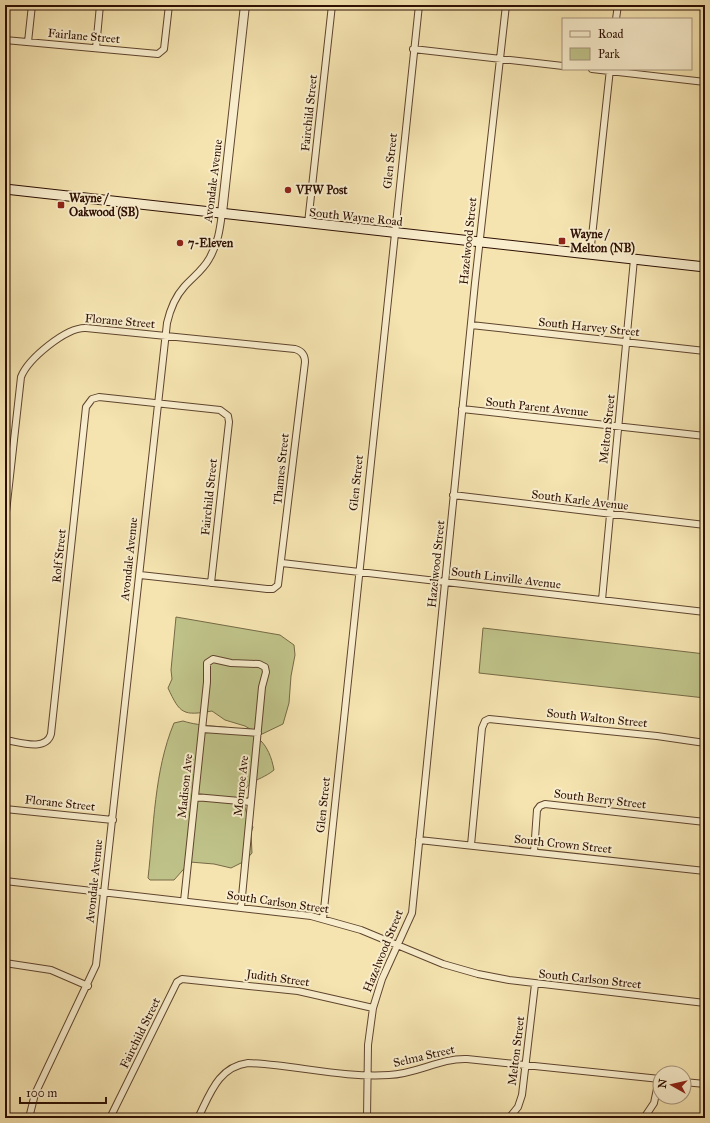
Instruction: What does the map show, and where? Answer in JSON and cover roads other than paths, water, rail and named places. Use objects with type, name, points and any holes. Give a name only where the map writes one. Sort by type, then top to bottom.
[{"type":"main road","name":"South Wayne Road","points":[[5,189],[308,224],[705,267]]},
{"type":"street","points":[[28,42],[32,5]]},
{"type":"street","points":[[96,48],[100,5]]},
{"type":"street","name":"Fairlane Street","points":[[5,40],[156,55],[161,53],[164,49],[169,5]]},
{"type":"street","name":"Avondale Avenue","points":[[29,1118],[32,1103],[38,1087],[88,986],[96,965],[169,316],[177,297],[203,268],[214,250],[219,236],[245,5]]},
{"type":"street","name":"Fairchild Street","points":[[308,224],[332,5]]},
{"type":"street","name":"Glen Street","points":[[323,919],[418,5]]},
{"type":"street","name":"Hazelwood Street","points":[[367,1118],[368,1045],[373,1008],[382,979],[411,917],[479,242],[506,5]]},
{"type":"street","points":[[616,18],[618,5]]},
{"type":"street","points":[[413,49],[562,66]]},
{"type":"street","points":[[590,255],[610,70],[705,82]]},
{"type":"street","name":"Melton Street","points":[[602,600],[634,259]]},
{"type":"street","name":"South Harvey Street","points":[[471,325],[705,351]]},
{"type":"street","name":"Florane Street","points":[[5,521],[20,382],[27,366],[65,334],[76,329],[86,328],[166,337]]},
{"type":"street","name":"Thames Street","points":[[140,575],[273,589],[279,583],[305,362],[304,356],[295,349],[166,337]]},
{"type":"street","name":"Rolf Street","points":[[5,740],[41,744],[48,740],[51,734],[87,404],[92,399],[99,397],[158,404]]},
{"type":"street","name":"Fairchild Street","points":[[158,404],[220,410],[227,414],[229,422],[211,583]]},
{"type":"street","name":"South Parent Avenue","points":[[462,409],[705,436]]},
{"type":"street","name":"South Karle Avenue","points":[[453,495],[610,515],[705,525]]},
{"type":"street","name":"South Linville Avenue","points":[[282,563],[705,612]]},
{"type":"street","name":"Monroe Ave","points":[[206,673],[207,663],[213,659],[231,664],[259,664],[265,666],[266,672],[262,687],[240,908]]},
{"type":"street","name":"Madison Ave","points":[[184,901],[207,682],[206,673]]},
{"type":"street","name":"South Walton Street","points":[[471,845],[482,728],[486,720],[491,718],[657,736],[705,743]]},
{"type":"street","points":[[202,729],[258,733]]},
{"type":"street","points":[[195,797],[251,802]]},
{"type":"street","name":"South Berry Street","points":[[534,852],[537,810],[540,806],[545,804],[705,822]]},
{"type":"street","name":"Florane Street","points":[[5,808],[113,820]]},
{"type":"street","name":"South Crown Street","points":[[419,840],[705,871]]},
{"type":"street","name":"South Carlson Street","points":[[5,881],[290,913],[323,919],[361,930],[428,959],[499,979],[705,1003]]},
{"type":"street","points":[[5,963],[51,970],[88,986]]},
{"type":"street","name":"Judith Street","points":[[180,980],[187,978],[298,991],[373,1008]]},
{"type":"street","name":"Fairchild Street","points":[[110,1118],[180,980]]},
{"type":"street","name":"Melton Street","points":[[509,1118],[518,1107],[522,1095],[535,984]]},
{"type":"street","name":"Selma Street","points":[[198,1118],[219,1078],[226,1071],[240,1064],[257,1063],[367,1075],[390,1076],[457,1058],[652,1078]]},
{"type":"street","points":[[692,1083],[705,1084]]},
{"type":"street","points":[[644,1118],[653,1105]]},
{"type":"place","name":"VFW Post","points":[[288,190]]},
{"type":"place","name":"Wayne / Oakwood (SB)","points":[[61,205]]},
{"type":"place","name":"Wayne / Melton (NB)","points":[[562,241]]},
{"type":"place","name":"7-Eleven","points":[[180,243]]}]
